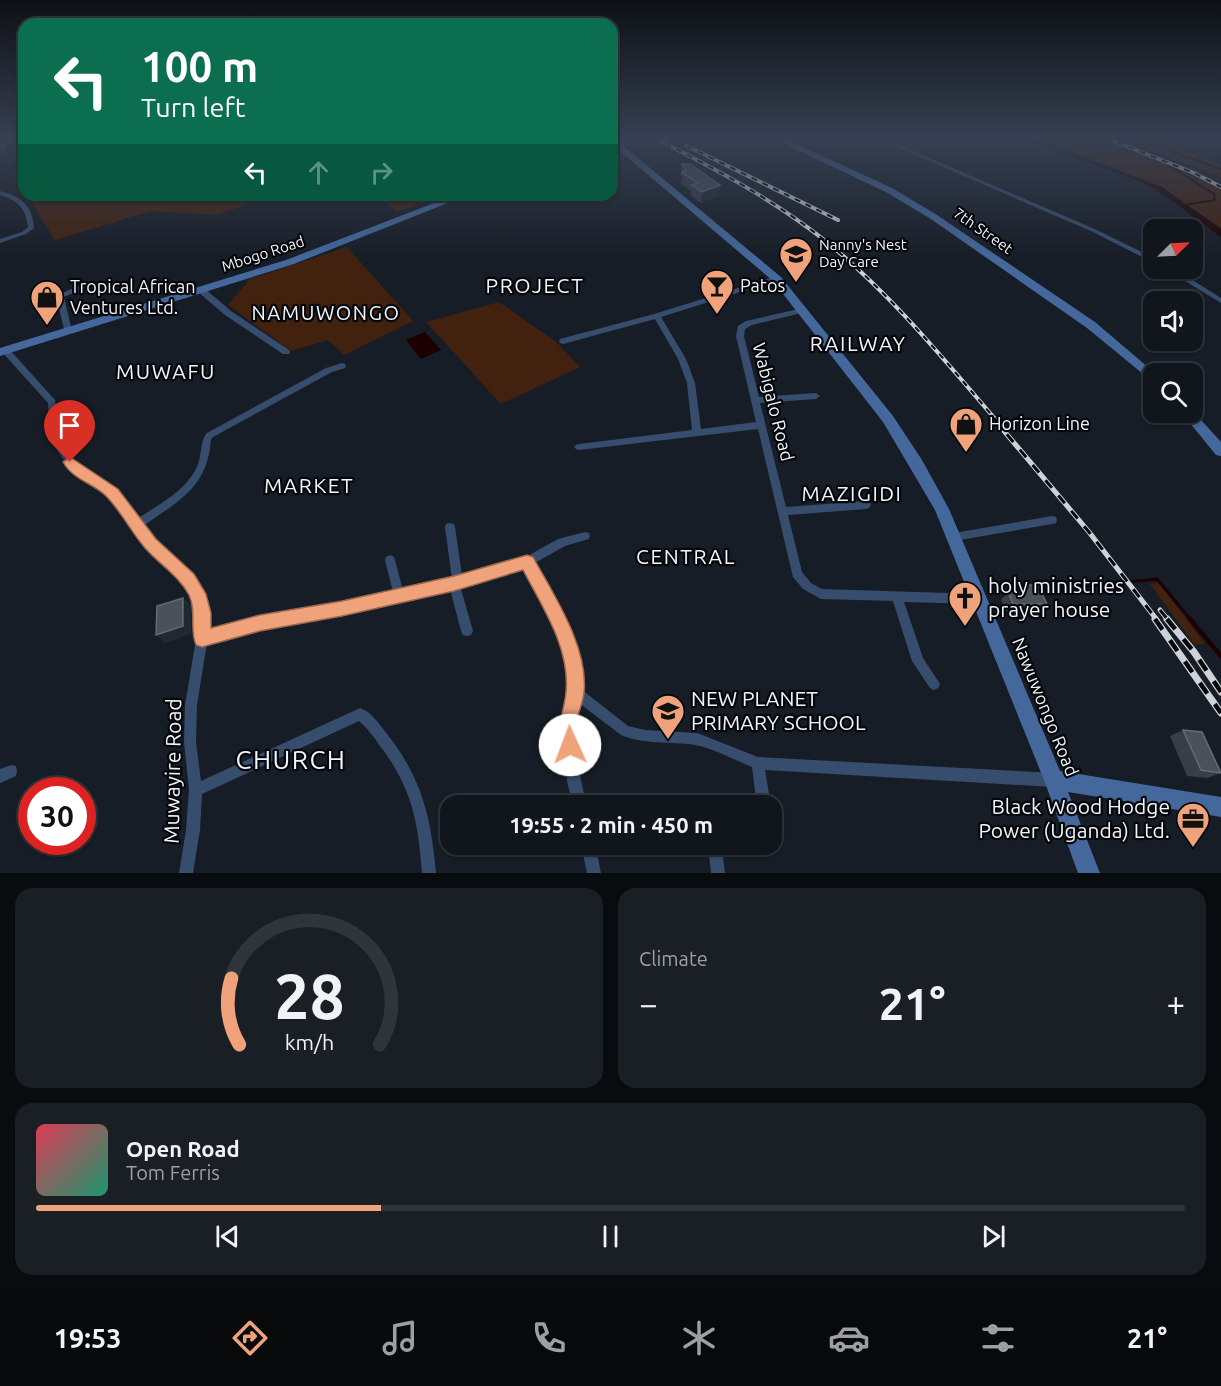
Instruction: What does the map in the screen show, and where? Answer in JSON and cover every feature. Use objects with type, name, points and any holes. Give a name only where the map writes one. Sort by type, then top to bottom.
[{"type":"street","name":"Nawuwongo Road","points":[[657,179],[777,279],[888,419],[917,464],[942,509],[954,537],[1054,780],[1089,873]]},
{"type":"street","name":"7th Street","points":[[865,179],[889,190],[934,217],[1091,326],[1143,369]]},
{"type":"street","points":[[975,179],[1076,222],[1143,256]]},
{"type":"street","points":[[0,193],[18,199]]},
{"type":"street","points":[[0,241],[24,233],[31,228],[30,214],[20,201]]},
{"type":"street","name":"Mbogo Road","points":[[3,351],[300,258],[447,201]]},
{"type":"street","points":[[563,341],[657,316],[777,279]]},
{"type":"street","points":[[1185,279],[1221,301]]},
{"type":"street","points":[[68,331],[60,297],[83,286]]},
{"type":"street","points":[[201,290],[228,313],[285,352]]},
{"type":"street","name":"Wabigalo Road","points":[[803,310],[748,323],[741,328],[740,336],[797,574],[807,586],[821,594],[980,599]]},
{"type":"street","points":[[657,316],[682,359],[691,383],[697,432]]},
{"type":"street","name":"Muwayire Road","points":[[3,351],[42,388],[52,402],[56,439],[70,462],[83,474],[104,485],[113,493],[136,525],[188,580],[198,594],[203,613],[202,639],[191,705],[190,742],[196,790],[193,830],[186,873]]},
{"type":"street","points":[[136,525],[177,497],[192,483],[202,465],[207,438],[210,435],[329,370],[342,366]]},
{"type":"street","points":[[756,400],[816,396]]},
{"type":"street","points":[[1197,423],[1221,451]]},
{"type":"street","points":[[579,447],[762,425]]},
{"type":"street","points":[[783,511],[866,505]]},
{"type":"street","points":[[954,537],[1052,520]]},
{"type":"street","points":[[450,527],[456,582],[467,631]]},
{"type":"street","points":[[202,639],[272,620],[342,609],[456,582],[527,562],[562,542],[585,536]]},
{"type":"street","points":[[390,560],[399,595]]},
{"type":"street","points":[[527,562],[571,648],[575,692],[568,727],[577,795]]},
{"type":"street","points":[[897,596],[918,661],[934,684]]},
{"type":"street","points":[[575,692],[625,731],[645,736],[697,739],[758,763],[1054,780],[1221,807]]},
{"type":"street","points":[[196,790],[360,714],[390,748],[410,778],[421,809],[429,873]]},
{"type":"street","points":[[758,763],[762,795]]},
{"type":"street","points":[[590,855],[594,873]]},
{"type":"street","points":[[716,855],[718,873]]},
{"type":"shaded area","points":[[1134,179],[1162,187],[1221,229],[1221,237],[1203,224],[1203,219],[1196,219],[1157,190]]},
{"type":"shaded area","points":[[1141,179],[1201,179],[1221,188],[1221,228],[1162,187]]},
{"type":"shaded area","points":[[31,201],[258,201],[215,215],[151,211],[55,240]]},
{"type":"shaded area","points":[[384,201],[427,201],[397,212]]},
{"type":"shaded area","points":[[347,247],[413,321],[344,355],[328,340],[291,351],[228,305],[250,279]]},
{"type":"shaded area","points":[[499,302],[556,342],[580,367],[501,404],[426,322]]},
{"type":"shaded area","points":[[425,332],[441,350],[421,359],[406,340]]},
{"type":"shaded area","points":[[1159,583],[1205,644],[1195,645],[1150,584]]},
{"type":"building","points":[[691,179],[711,179],[720,185],[702,192],[692,185],[698,183]]},
{"type":"building","points":[[1019,585],[1038,585],[1047,604],[1013,604],[1008,592],[1022,592]]},
{"type":"building","points":[[183,598],[183,626],[156,635],[157,606]]},
{"type":"building","points":[[1183,730],[1202,732],[1221,773],[1201,770]]},
{"type":"waterway","points":[[1185,205],[1215,200],[1214,194],[1190,179]]},
{"type":"waterway","points":[[1037,591],[1157,579],[1191,620]]},
{"type":"waterway","points":[[1190,619],[1221,656]]},
{"type":"railway","points":[[731,179],[803,224],[847,259],[935,349],[996,420]]},
{"type":"railway","points":[[754,179],[838,220]]},
{"type":"railway","points":[[1205,179],[1221,187]]},
{"type":"railway","points":[[994,419],[1089,532],[1157,620]]},
{"type":"railway","points":[[1160,610],[1168,620]]},
{"type":"railway","points":[[1155,619],[1221,713]]},
{"type":"railway","points":[[1167,619],[1194,652],[1221,692]]},
{"type":"place","name":"Nanny's Nest Day Care","points":[[796,283]]},
{"type":"place","name":"Patos","points":[[717,315]]},
{"type":"place","name":"Tropical African Ventures Ltd.","points":[[47,326]]},
{"type":"place","name":"Horizon Line","points":[[966,453]]},
{"type":"place","name":"holy ministries prayer house","points":[[965,627]]},
{"type":"place","name":"NEW PLANET PRIMARY SCHOOL","points":[[668,740]]},
{"type":"place","name":"Black Wood Hodge Power (Uganda) Ltd.","points":[[1193,848]]},
{"type":"district","name":"PROJECT","points":[[535,286]]},
{"type":"district","name":"NAMUWONGO","points":[[326,313]]},
{"type":"district","name":"RAILWAY","points":[[858,344]]},
{"type":"district","name":"MUWAFU","points":[[166,372]]},
{"type":"district","name":"MARKET","points":[[309,486]]},
{"type":"district","name":"MAZIGIDI","points":[[852,494]]},
{"type":"district","name":"CENTRAL","points":[[686,557]]},
{"type":"district","name":"CHURCH","points":[[291,760]]},
{"type":"route","points":[[70,462],[83,474],[104,485],[113,493],[151,543],[188,580],[198,594],[203,613],[202,639],[260,623],[342,609],[454,583],[527,562],[571,648],[575,692],[568,718],[570,745]]}]
